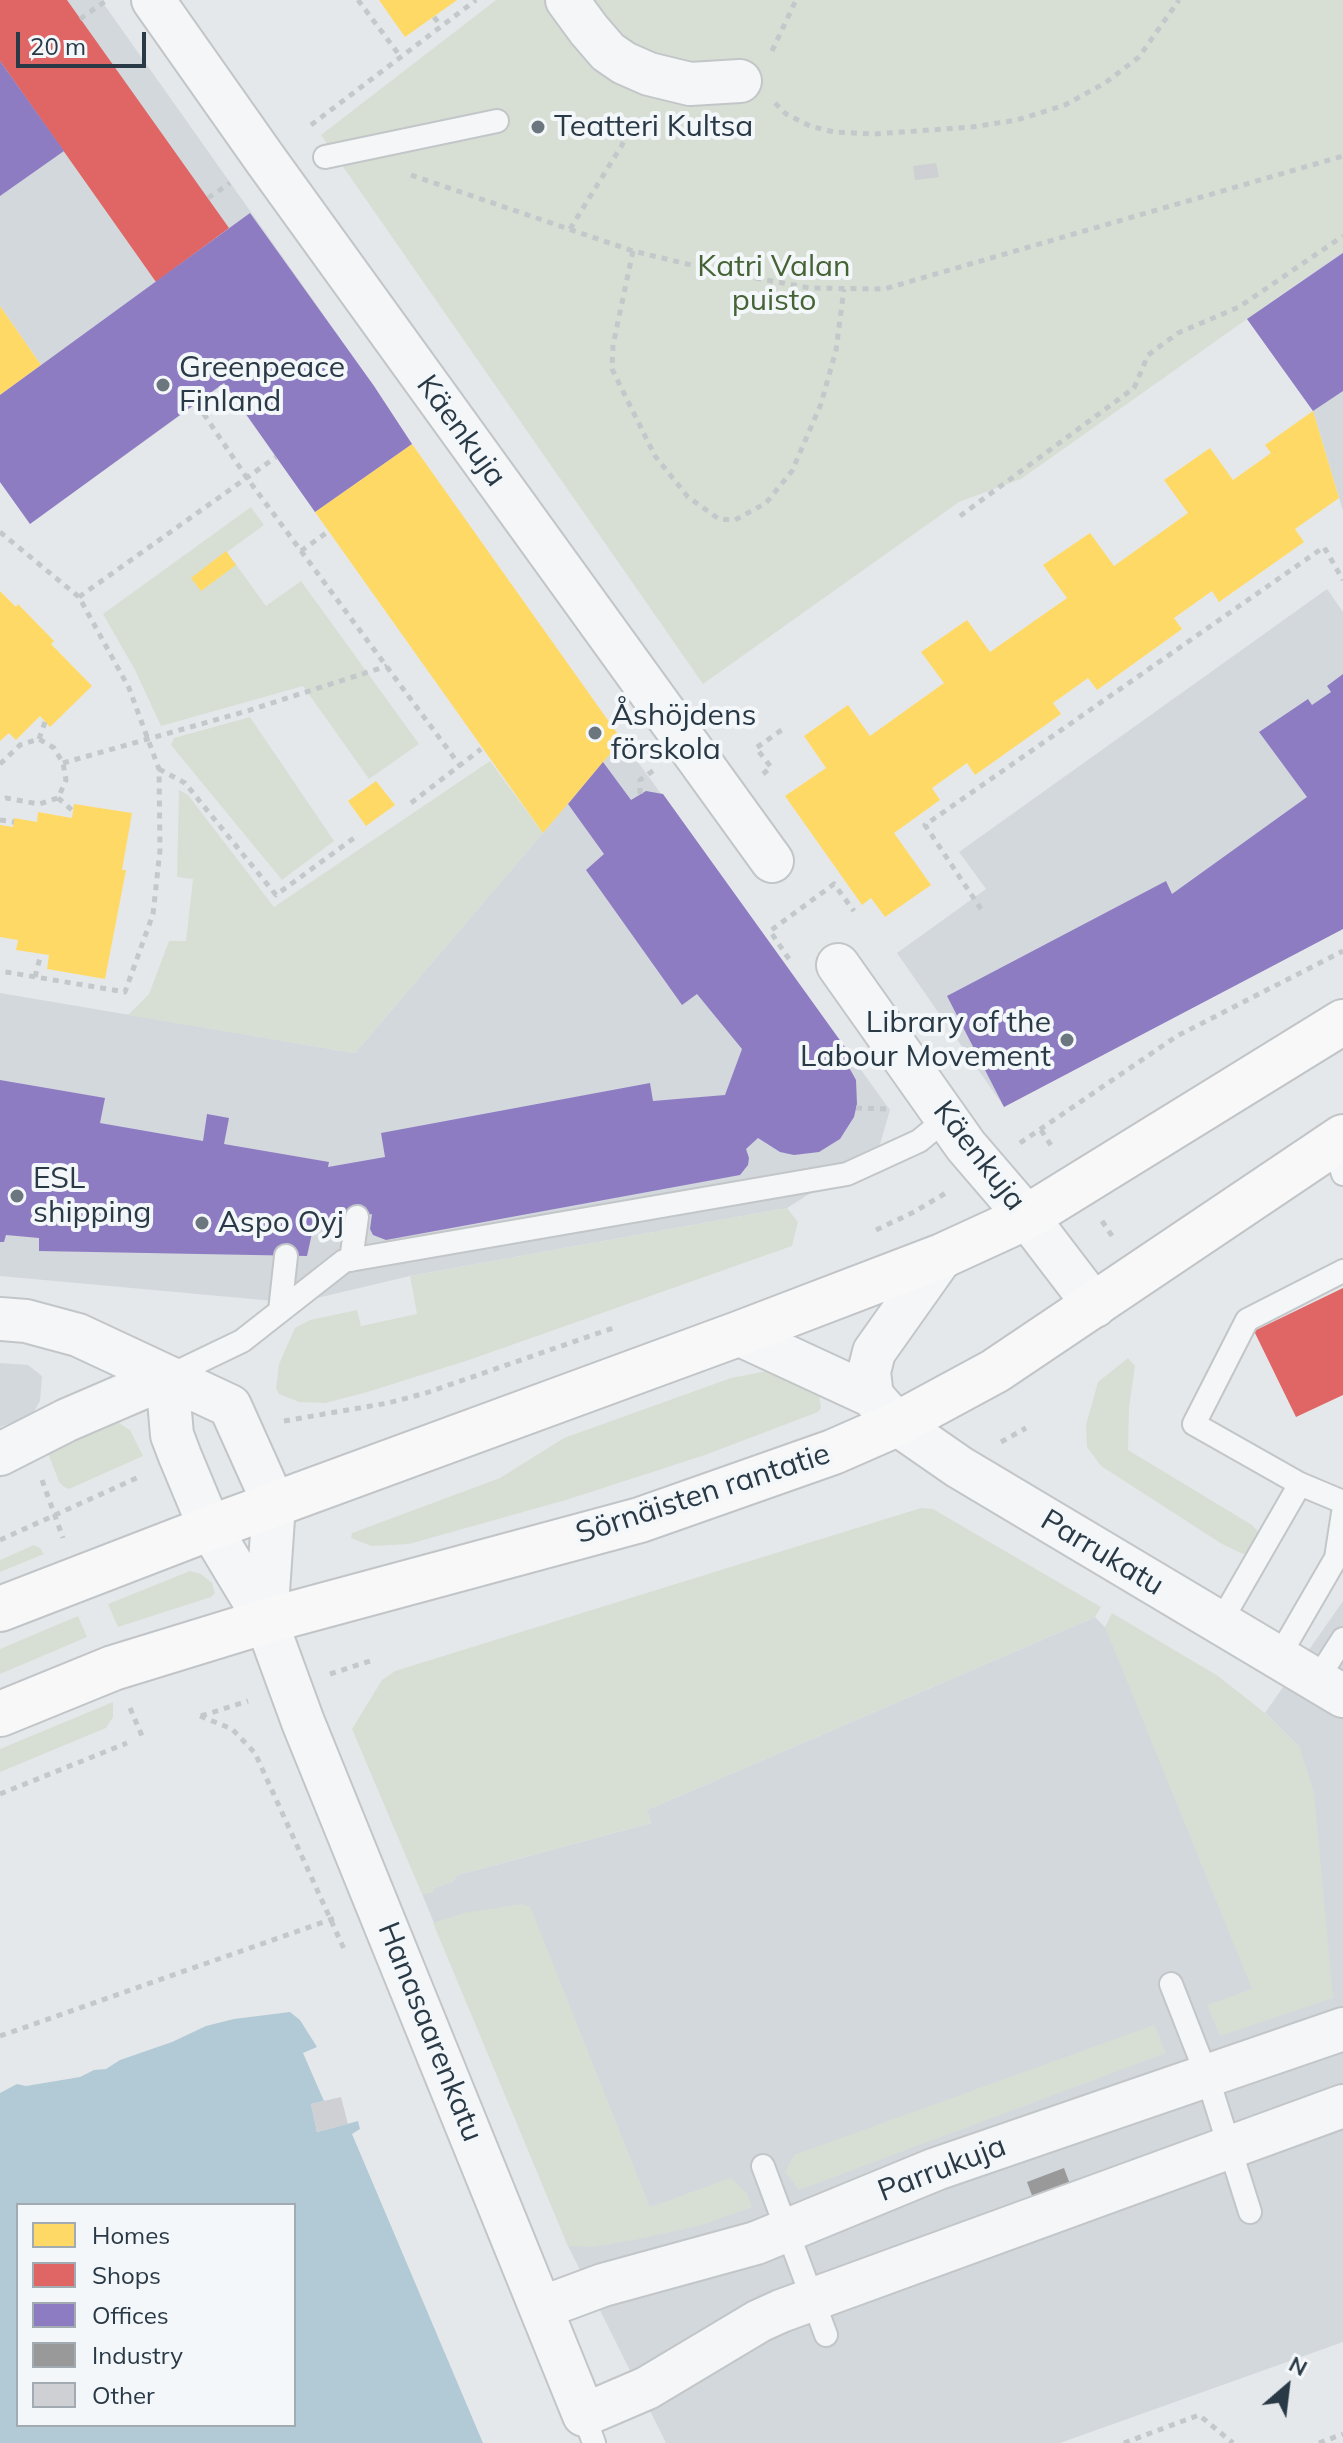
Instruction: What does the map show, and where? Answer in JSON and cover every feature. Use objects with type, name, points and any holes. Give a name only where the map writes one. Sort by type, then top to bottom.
[{"type":"main road","points":[[0,1609],[942,1256],[1027,1217],[1343,1022]]},
{"type":"main road","name":"Sörnäisten rantatie","points":[[0,1714],[113,1668],[266,1621],[640,1520],[833,1452],[884,1410],[995,1371],[1340,1151]]},
{"type":"street","name":"Käenkuja","points":[[153,0],[251,168],[341,261],[772,861]]},
{"type":"street","points":[[567,0],[608,52],[624,63],[690,84],[740,81]]},
{"type":"street","name":"Käenkuja","points":[[838,965],[984,1169],[1027,1217],[1095,1306]]},
{"type":"street","points":[[884,1410],[869,1372],[874,1352],[942,1256]]},
{"type":"street","points":[[13,1320],[78,1335],[230,1406],[274,1504],[266,1621]]},
{"type":"street","name":"Parrukatu","points":[[738,1334],[884,1410],[991,1487],[1330,1688]]},
{"type":"street","points":[[0,1454],[67,1420],[167,1377]]},
{"type":"street","points":[[167,1377],[172,1435],[180,1456],[210,1528],[266,1621]]},
{"type":"street","name":"Hanasaarenkatu","points":[[266,1621],[589,2429]]},
{"type":"street","name":"Parrukuja","points":[[541,2308],[603,2285],[732,2251],[936,2169],[1343,2029]]},
{"type":"street","points":[[589,2429],[647,2388],[759,2321],[820,2317],[1228,2148],[1343,2106]]},
{"type":"lane","points":[[325,157],[497,121]]},
{"type":"lane","points":[[167,1377],[242,1341],[344,1261],[847,1174],[919,1141],[947,1118]]},
{"type":"lane","points":[[351,1260],[357,1217]]},
{"type":"lane","points":[[280,1311],[286,1256]]},
{"type":"lane","points":[[1343,1271],[1247,1320],[1194,1424],[1300,1484],[1343,1502]]},
{"type":"lane","points":[[1220,1623],[1300,1484]]},
{"type":"lane","points":[[1278,1658],[1336,1558],[1343,1513]]},
{"type":"lane","points":[[1330,1688],[1343,1639]]},
{"type":"lane","points":[[1171,1984],[1207,2076],[1250,2212]]},
{"type":"lane","points":[[763,2166],[820,2317]]},
{"type":"path","points":[[80,19],[107,0]]},
{"type":"path","points":[[358,0],[400,56]]},
{"type":"path","points":[[208,198],[475,0]]},
{"type":"path","points":[[796,0],[770,55],[757,70],[740,81],[765,94],[786,114],[810,126],[834,132],[874,134],[972,127],[1017,120],[1065,105],[1105,83],[1139,57],[1179,0]]},
{"type":"path","points":[[434,17],[441,26]]},
{"type":"path","points":[[570,229],[622,145],[638,103]]},
{"type":"path","points":[[398,171],[633,251],[726,273],[810,288],[884,289],[1343,156]]},
{"type":"path","points":[[960,516],[1134,388],[1148,355],[1178,333],[1239,307],[1343,236]]},
{"type":"path","points":[[633,251],[613,345],[612,369],[655,456],[688,497],[719,519],[735,520],[766,503],[792,471],[821,404],[836,350],[844,289]]},
{"type":"path","points":[[197,404],[247,478],[461,767]]},
{"type":"path","points":[[79,597],[276,457]]},
{"type":"path","points":[[301,551],[329,531]]},
{"type":"path","points":[[0,532],[79,597],[129,688],[159,769],[160,850],[153,914],[125,992],[0,971]]},
{"type":"path","points":[[981,909],[925,825],[1324,547],[1343,580]]},
{"type":"path","points":[[63,763],[149,740],[387,666]]},
{"type":"path","points":[[39,739],[45,722]]},
{"type":"path","points":[[771,767],[756,748],[786,727]]},
{"type":"path","points":[[0,764],[20,745],[39,739],[54,748],[63,763],[66,780],[58,798],[39,804],[6,798],[0,800]]},
{"type":"path","points":[[411,803],[481,749]]},
{"type":"path","points":[[159,769],[185,783],[276,895],[354,838]]},
{"type":"path","points":[[640,794],[640,780],[656,770]]},
{"type":"path","points":[[58,798],[73,811]]},
{"type":"path","points":[[0,820],[14,822]]},
{"type":"path","points":[[789,959],[770,931],[834,884],[854,911]]},
{"type":"path","points":[[1023,1141],[1177,1036],[1343,951]]},
{"type":"path","points":[[35,977],[41,954]]},
{"type":"path","points":[[856,1108],[896,1109]]},
{"type":"path","points":[[872,1232],[937,1199]]},
{"type":"path","points":[[242,1432],[291,1419],[361,1409],[426,1393],[626,1324]]},
{"type":"path","points":[[0,1540],[180,1456]]},
{"type":"path","points":[[339,1671],[370,1661]]},
{"type":"path","points":[[290,1687],[200,1716],[232,1729],[255,1753],[350,1962]]},
{"type":"path","points":[[0,1794],[127,1743]]},
{"type":"path","points":[[0,2036],[377,1902]]},
{"type":"path","points":[[1124,2443],[1199,2415],[1233,2443]]},
{"type":"path","points":[[1319,2443],[1343,2434]]},
{"type":"shaded area","points":[[0,0],[101,0],[412,444],[315,512],[224,384],[30,524],[0,482],[0,395],[41,365],[0,306]]},
{"type":"shaded area","points":[[1343,251],[1343,511],[1313,411],[1247,319]]},
{"type":"shaded area","points":[[1327,589],[1343,612],[1343,929],[1004,1107],[897,953],[986,889],[959,852]]},
{"type":"shaded area","points":[[622,740],[890,1110],[878,1151],[787,1208],[410,1276],[296,1303],[0,1276],[0,993],[355,1053]]},
{"type":"shaded area","points":[[0,1363],[28,1365],[42,1376],[40,1401],[32,1415],[0,1427]]},
{"type":"shaded area","points":[[1343,1601],[1343,2342],[1060,2443],[666,2443],[568,2246],[422,1894],[452,1882],[458,1875],[651,1823],[647,1810],[1095,1617],[1105,1627],[1300,1748],[1265,1713]]},
{"type":"green space","name":"Katri Valan puisto","points":[[496,0],[1343,0],[1343,251],[1021,479],[959,502],[703,684],[321,135]]},
{"type":"green space","points":[[251,507],[264,525],[227,552],[266,606],[301,581],[419,744],[369,779],[303,686],[161,726],[135,670],[103,614]]},
{"type":"green space","points":[[250,717],[334,841],[282,880],[171,745],[174,738]]},
{"type":"green space","points":[[490,761],[543,833],[355,1053],[128,1015],[149,994],[169,941],[186,941],[193,879],[177,877],[179,790],[188,795],[274,907]]},
{"type":"green space","points":[[787,1208],[798,1222],[792,1246],[469,1360],[325,1403],[299,1402],[279,1394],[276,1388],[279,1364],[295,1328],[310,1320],[357,1310],[361,1326],[417,1314],[410,1276]]},
{"type":"green space","points":[[1128,1358],[1135,1366],[1129,1408],[1128,1450],[1252,1525],[1258,1531],[1258,1542],[1253,1552],[1243,1554],[1222,1544],[1101,1466],[1087,1447],[1086,1425],[1098,1382]]},
{"type":"green space","points":[[767,1371],[819,1394],[821,1408],[818,1412],[705,1455],[566,1500],[409,1544],[371,1546],[351,1538],[352,1533],[500,1478],[564,1438],[731,1378]]},
{"type":"green space","points":[[114,1420],[130,1430],[143,1456],[69,1489],[64,1487],[59,1482],[45,1445]]},
{"type":"green space","points":[[921,1508],[933,1509],[1101,1607],[1095,1617],[647,1810],[651,1823],[458,1875],[452,1882],[433,1888],[434,1892],[422,1894],[352,1729],[382,1680],[395,1671]]},
{"type":"green space","points":[[34,1545],[44,1554],[0,1572],[0,1560]]},
{"type":"green space","points":[[190,1571],[201,1574],[212,1583],[215,1593],[211,1597],[118,1627],[108,1604]]},
{"type":"green space","points":[[1112,1613],[1218,1676],[1265,1713],[1300,1748],[1314,1793],[1333,1998],[1220,2036],[1207,2005],[1252,1989],[1105,1627]]},
{"type":"green space","points":[[78,1616],[87,1637],[0,1674],[0,1649]]},
{"type":"green space","points":[[113,1702],[113,1717],[106,1728],[0,1772],[0,1749]]},
{"type":"green space","points":[[522,1904],[530,1906],[650,2207],[731,2178],[747,2193],[752,2207],[702,2225],[639,2239],[593,2247],[568,2246],[433,1923],[464,1913]]},
{"type":"green space","points":[[1154,2025],[1166,2053],[799,2190],[785,2172],[794,2155]]},
{"type":"water","points":[[290,2012],[300,2020],[317,2047],[303,2053],[324,2101],[311,2104],[317,2132],[358,2121],[360,2129],[352,2134],[483,2443],[0,2443],[0,2093],[17,2084],[26,2086],[80,2077],[94,2070],[106,2069],[120,2060],[206,2026]]},
{"type":"building: Homes","points":[[379,0],[457,0],[405,37]]},
{"type":"building: Homes","points":[[0,306],[41,365],[0,395]]},
{"type":"building: Homes","points":[[1313,411],[1339,498],[1295,529],[1304,542],[1219,602],[1212,591],[1174,618],[1182,629],[1097,690],[1088,678],[1053,703],[1061,714],[975,775],[967,763],[932,788],[940,800],[894,833],[931,885],[885,917],[871,898],[862,905],[785,796],[826,768],[804,736],[848,705],[870,736],[944,683],[921,652],[967,620],[990,652],[1067,598],[1043,565],[1090,533],[1114,566],[1188,513],[1164,480],[1210,448],[1233,480],[1271,453],[1265,445]]},
{"type":"building: Homes","points":[[412,444],[622,740],[543,833],[315,512]]},
{"type":"building: Homes","points":[[226,551],[236,565],[201,591],[191,578]]},
{"type":"building: Homes","points":[[0,591],[16,607],[18,604],[54,641],[51,644],[92,686],[50,727],[40,716],[16,740],[9,733],[0,741]]},
{"type":"building: Homes","points":[[376,781],[395,805],[366,826],[348,801]]},
{"type":"building: Homes","points":[[74,804],[132,813],[122,870],[126,870],[105,979],[47,969],[49,955],[16,950],[18,940],[0,937],[0,825],[13,827],[14,818],[37,822],[38,812],[72,818]]},
{"type":"building: Shops","points":[[0,0],[67,0],[229,228],[156,282],[0,61]]},
{"type":"building: Shops","points":[[1343,1288],[1343,1395],[1296,1417],[1254,1331]]},
{"type":"building: Offices","points":[[0,61],[64,151],[0,196]]},
{"type":"building: Offices","points":[[250,213],[412,444],[315,512],[224,383],[30,524],[0,482],[0,395]]},
{"type":"building: Offices","points":[[1343,253],[1343,391],[1313,411],[1247,319]]},
{"type":"building: Offices","points":[[1343,674],[1343,929],[1004,1107],[947,996],[1166,881],[1172,894],[1307,797],[1259,732],[1308,699],[1312,705],[1331,692],[1327,686]]},
{"type":"building: Offices","points":[[603,762],[631,800],[646,791],[663,794],[852,1057],[846,1062],[856,1080],[857,1104],[854,1117],[840,1139],[819,1152],[794,1155],[780,1152],[758,1138],[746,1149],[748,1165],[740,1175],[386,1240],[373,1235],[370,1229],[372,1214],[314,1224],[307,1256],[39,1251],[39,1238],[6,1235],[4,1242],[0,1242],[0,1080],[105,1098],[100,1123],[203,1141],[207,1114],[229,1118],[224,1144],[329,1162],[328,1167],[385,1157],[381,1133],[650,1083],[653,1101],[725,1095],[742,1049],[697,994],[682,1005],[586,870],[604,854],[568,804]]},
{"type":"building: Industry","points":[[1064,2168],[1071,2187],[1034,2201],[1027,2182]]},
{"type":"building: Other","points":[[936,163],[939,177],[915,180],[913,166]]},
{"type":"building: Other","points":[[341,2097],[348,2124],[317,2132],[311,2104]]},
{"type":"place","name":"Teatteri Kultsa","points":[[538,127]]},
{"type":"place","name":"Greenpeace Finland","points":[[163,385]]},
{"type":"place","name":"Åshöjdens förskola","points":[[595,733]]},
{"type":"place","name":"Library of the Labour Movement","points":[[1067,1040]]},
{"type":"place","name":"ESL shipping","points":[[17,1196]]},
{"type":"place","name":"Aspo Oyj","points":[[202,1223]]}]
